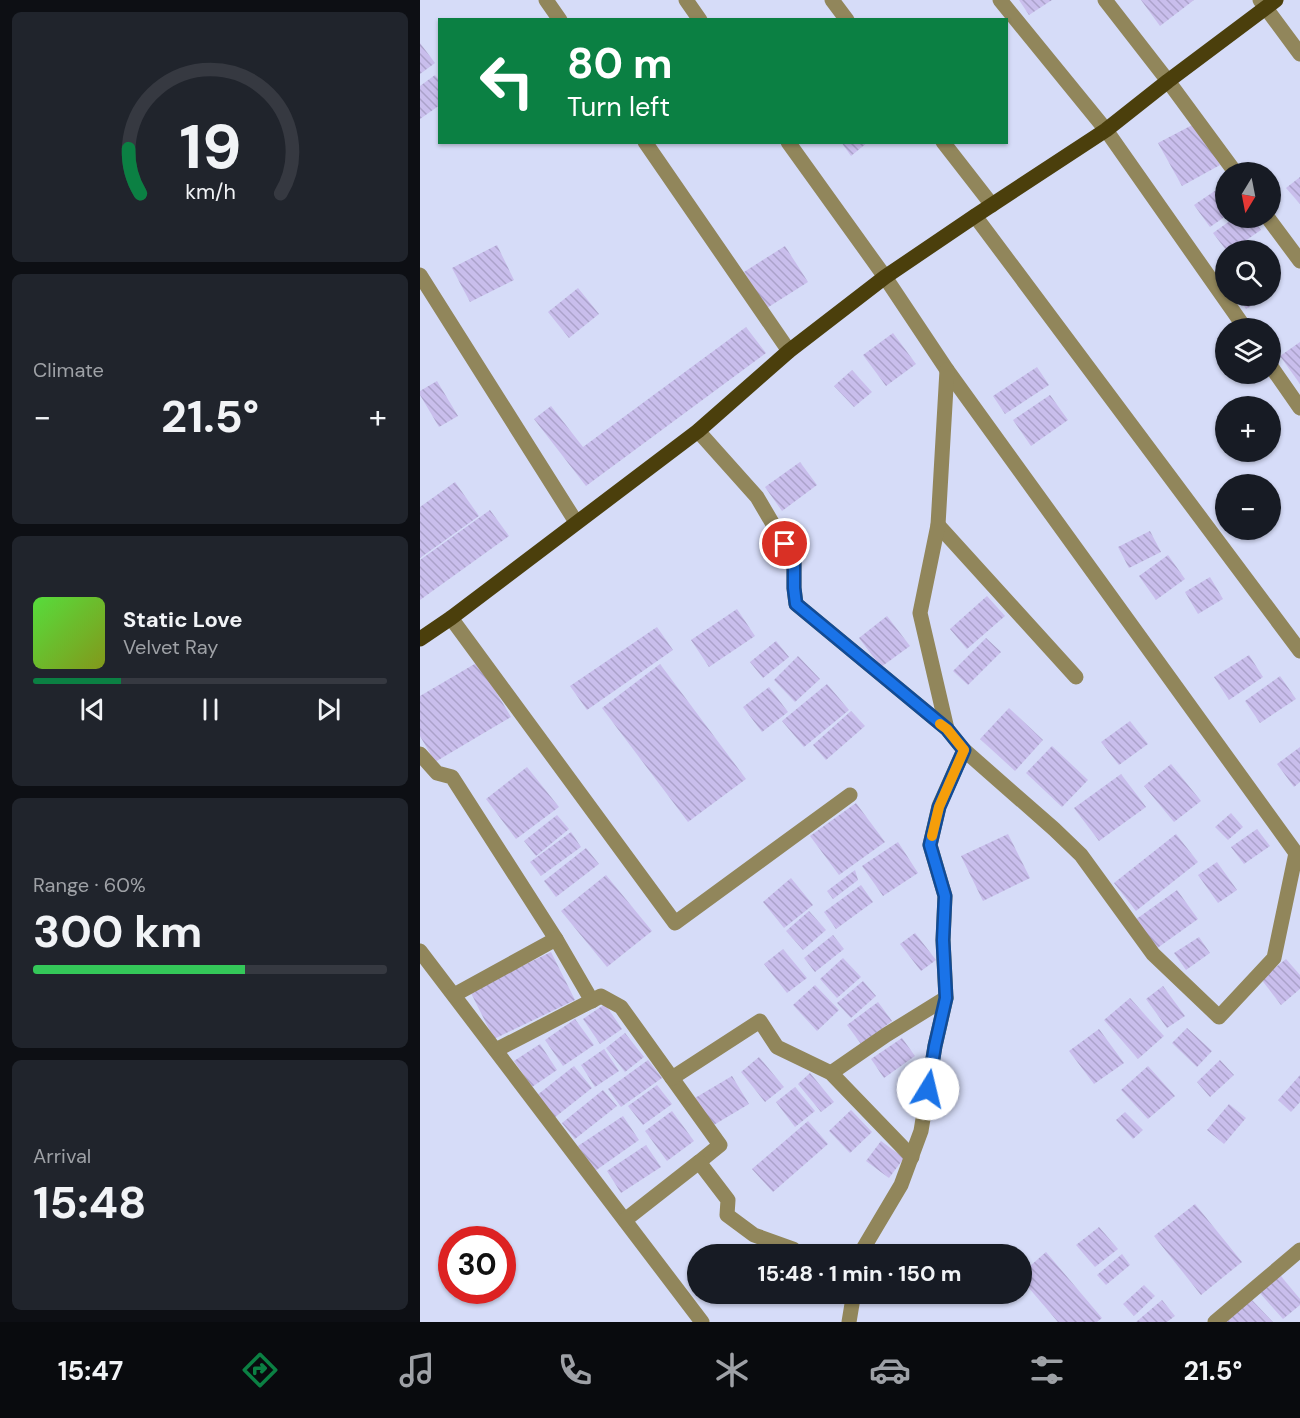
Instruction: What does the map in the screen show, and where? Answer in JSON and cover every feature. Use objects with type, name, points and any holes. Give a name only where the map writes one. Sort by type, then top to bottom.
[{"type":"main road","points":[[420,639],[698,431],[789,351],[885,277],[1106,130],[1268,3]]},
{"type":"street","points":[[546,0],[559,18]]},
{"type":"street","points":[[686,0],[699,18]]},
{"type":"street","points":[[832,0],[846,18]]},
{"type":"street","points":[[1000,0],[1106,130],[1238,318]]},
{"type":"street","points":[[1105,0],[1228,162]]},
{"type":"street","points":[[1268,3],[1300,54]]},
{"type":"street","points":[[646,144],[789,351]]},
{"type":"street","points":[[698,431],[757,497],[794,560],[796,604],[947,729],[964,750],[1081,855],[1154,954],[1219,1017],[1274,958],[1296,853],[947,370],[885,277],[789,144]]},
{"type":"street","points":[[945,144],[992,205]]},
{"type":"street","points":[[975,216],[1300,651]]},
{"type":"street","points":[[1275,228],[1300,261]]},
{"type":"street","points":[[420,275],[576,522]]},
{"type":"street","points":[[947,370],[938,525],[920,613],[947,729]]},
{"type":"street","points":[[1281,381],[1300,408]]},
{"type":"street","points":[[938,525],[1076,677]]},
{"type":"street","points":[[451,618],[675,923],[850,795]]},
{"type":"street","points":[[866,1244],[901,1185],[921,1131],[935,1046],[946,998],[943,940],[945,896],[930,845],[939,807],[964,750]]},
{"type":"street","points":[[420,754],[437,773],[452,777],[556,939],[592,1001]]},
{"type":"street","points":[[454,995],[556,939]]},
{"type":"street","points":[[420,951],[702,1322]]},
{"type":"street","points":[[496,1050],[601,996],[621,1007],[720,1145],[625,1220]]},
{"type":"street","points":[[831,1073],[946,998]]},
{"type":"street","points":[[672,1078],[760,1020],[777,1047],[831,1073],[912,1157]]},
{"type":"street","points":[[699,1162],[728,1200],[727,1215],[754,1235],[779,1244]]},
{"type":"street","points":[[1215,1322],[1300,1250]]},
{"type":"street","points":[[849,1322],[851,1304]]},
{"type":"building","points":[[1019,0],[1052,0],[1029,15]]},
{"type":"building","points":[[1141,0],[1194,0],[1160,26]]},
{"type":"building","points":[[420,43],[435,63],[420,74]]},
{"type":"building","points":[[435,75],[438,79],[438,106],[420,119],[420,86]]},
{"type":"building","points":[[1196,123],[1218,162],[1215,162],[1215,168],[1182,186],[1158,143]]},
{"type":"building","points":[[842,144],[866,144],[851,156]]},
{"type":"building","points":[[1300,177],[1300,204],[1286,188]]},
{"type":"building","points":[[1215,191],[1215,224],[1210,227],[1194,205]]},
{"type":"building","points":[[1220,228],[1260,228],[1261,230],[1246,240],[1218,240],[1213,233]]},
{"type":"building","points":[[497,245],[514,280],[470,302],[452,268]]},
{"type":"building","points":[[785,246],[808,282],[767,308],[744,272]]},
{"type":"building","points":[[578,288],[599,314],[569,338],[548,312]]},
{"type":"building","points":[[746,327],[766,353],[586,486],[534,419],[551,406],[583,447]]},
{"type":"building","points":[[893,333],[916,364],[886,386],[863,355]]},
{"type":"building","points":[[1300,342],[1300,384],[1281,357]]},
{"type":"building","points":[[1037,367],[1049,385],[1005,414],[993,396]]},
{"type":"building","points":[[852,370],[872,392],[854,407],[834,386]]},
{"type":"building","points":[[437,381],[458,416],[439,427],[420,395],[420,391]]},
{"type":"building","points":[[1050,395],[1068,420],[1031,446],[1013,420]]},
{"type":"building","points":[[800,462],[817,485],[782,511],[765,487]]},
{"type":"building","points":[[455,482],[479,516],[420,558],[420,507]]},
{"type":"building","points":[[490,510],[509,536],[420,600],[420,560]]},
{"type":"building","points":[[1150,531],[1161,552],[1129,568],[1118,547]]},
{"type":"building","points":[[1168,555],[1185,579],[1156,600],[1139,576]]},
{"type":"building","points":[[1210,577],[1223,599],[1198,614],[1185,592]]},
{"type":"building","points":[[987,596],[1005,616],[967,649],[950,629]]},
{"type":"building","points":[[737,609],[755,636],[709,667],[691,640]]},
{"type":"building","points":[[887,616],[910,646],[881,667],[859,638]]},
{"type":"building","points":[[657,627],[673,650],[587,710],[570,686]]},
{"type":"building","points":[[986,638],[1001,652],[968,685],[953,671]]},
{"type":"building","points":[[776,641],[789,657],[763,678],[750,662]]},
{"type":"building","points":[[1249,655],[1263,677],[1229,700],[1214,677]]},
{"type":"building","points":[[798,656],[820,679],[795,702],[774,680]]},
{"type":"building","points":[[478,662],[511,717],[435,762],[420,736],[420,696]]},
{"type":"building","points":[[660,664],[746,779],[688,822],[602,708]]},
{"type":"building","points":[[1280,676],[1296,699],[1260,723],[1245,701]]},
{"type":"building","points":[[827,684],[849,710],[804,747],[782,721]]},
{"type":"building","points":[[769,687],[788,712],[762,732],[743,707]]},
{"type":"building","points":[[1009,708],[1043,740],[1015,771],[980,739]]},
{"type":"building","points":[[851,711],[865,726],[826,760],[813,745]]},
{"type":"building","points":[[1130,721],[1148,744],[1119,765],[1101,742]]},
{"type":"building","points":[[1052,746],[1088,780],[1062,807],[1026,773]]},
{"type":"building","points":[[1300,747],[1300,782],[1294,787],[1277,764]]},
{"type":"building","points":[[1171,764],[1201,801],[1174,822],[1144,786]]},
{"type":"building","points":[[527,767],[559,807],[516,839],[486,799]]},
{"type":"building","points":[[1121,774],[1146,807],[1099,841],[1074,808]]},
{"type":"building","points":[[856,803],[885,842],[839,875],[810,836]]},
{"type":"building","points":[[1231,813],[1243,827],[1228,840],[1215,827]]},
{"type":"building","points":[[557,815],[569,829],[536,856],[524,841]]},
{"type":"building","points":[[1257,829],[1270,846],[1244,864],[1231,847]]},
{"type":"building","points":[[571,832],[581,847],[541,876],[530,862]]},
{"type":"building","points":[[1008,834],[1030,878],[983,901],[961,856]]},
{"type":"building","points":[[1176,834],[1198,862],[1136,911],[1114,883]]},
{"type":"building","points":[[898,842],[918,873],[883,896],[862,866]]},
{"type":"building","points":[[586,848],[599,864],[556,897],[544,881]]},
{"type":"building","points":[[1217,862],[1237,890],[1218,903],[1198,875]]},
{"type":"building","points":[[855,870],[858,880],[833,899],[827,891]]},
{"type":"building","points":[[606,875],[652,931],[607,967],[561,911]]},
{"type":"building","points":[[791,878],[813,905],[784,928],[763,902]]},
{"type":"building","points":[[861,885],[873,902],[836,929],[824,912]]},
{"type":"building","points":[[1177,890],[1198,919],[1156,949],[1135,920]]},
{"type":"building","points":[[809,911],[826,930],[803,950],[786,931]]},
{"type":"building","points":[[915,933],[936,960],[921,971],[900,944]]},
{"type":"building","points":[[833,935],[844,949],[815,972],[804,958]]},
{"type":"building","points":[[1199,937],[1210,953],[1186,970],[1174,953]]},
{"type":"building","points":[[783,949],[807,978],[787,993],[764,964]]},
{"type":"building","points":[[551,952],[575,1000],[494,1039],[470,991]]},
{"type":"building","points":[[843,958],[861,977],[837,998],[820,979]]},
{"type":"building","points":[[1286,959],[1300,975],[1300,989],[1281,1005],[1261,979]]},
{"type":"building","points":[[863,981],[876,996],[851,1018],[837,1003]]},
{"type":"building","points":[[815,985],[839,1010],[817,1031],[793,1005]]},
{"type":"building","points":[[1163,986],[1185,1016],[1167,1028],[1146,999]]},
{"type":"building","points":[[1130,998],[1164,1036],[1138,1059],[1104,1020]]},
{"type":"building","points":[[878,1002],[892,1021],[861,1044],[847,1025]]},
{"type":"building","points":[[605,1004],[622,1029],[600,1044],[583,1019]]},
{"type":"building","points":[[575,1019],[594,1045],[563,1066],[545,1040]]},
{"type":"building","points":[[1187,1028],[1212,1051],[1197,1067],[1172,1043]]},
{"type":"building","points":[[1099,1029],[1124,1063],[1094,1084],[1069,1051]]},
{"type":"building","points":[[625,1033],[644,1057],[625,1072],[606,1048]]},
{"type":"building","points":[[902,1038],[915,1056],[884,1078],[871,1059]]},
{"type":"building","points":[[540,1044],[557,1070],[532,1087],[514,1061]]},
{"type":"building","points":[[604,1049],[619,1071],[595,1087],[581,1065]]},
{"type":"building","points":[[759,1057],[784,1087],[765,1102],[741,1072]]},
{"type":"building","points":[[648,1060],[662,1078],[621,1107],[608,1089]]},
{"type":"building","points":[[1220,1060],[1234,1075],[1210,1097],[1197,1082]]},
{"type":"building","points":[[574,1066],[592,1088],[554,1118],[536,1096]]},
{"type":"building","points":[[1148,1066],[1175,1096],[1148,1119],[1121,1090]]},
{"type":"building","points":[[810,1073],[834,1102],[821,1112],[798,1084]]},
{"type":"building","points":[[1300,1075],[1300,1102],[1291,1112],[1278,1100]]},
{"type":"building","points":[[732,1076],[749,1104],[712,1126],[695,1098]]},
{"type":"building","points":[[657,1085],[672,1104],[643,1125],[628,1106]]},
{"type":"building","points":[[795,1087],[815,1111],[795,1127],[776,1102]]},
{"type":"building","points":[[603,1090],[617,1106],[575,1139],[562,1123]]},
{"type":"building","points":[[1229,1104],[1246,1118],[1224,1144],[1207,1130]]},
{"type":"building","points":[[851,1110],[872,1132],[850,1153],[829,1131]]},
{"type":"building","points":[[672,1111],[694,1141],[667,1161],[645,1131]]},
{"type":"building","points":[[1125,1112],[1143,1130],[1133,1139],[1116,1120]]},
{"type":"building","points":[[623,1116],[639,1140],[595,1171],[578,1146]]},
{"type":"building","points":[[808,1121],[828,1144],[773,1192],[752,1169]]},
{"type":"building","points":[[881,1141],[904,1158],[889,1178],[866,1161]]},
{"type":"building","points":[[646,1145],[661,1167],[621,1193],[607,1171]]},
{"type":"building","points":[[1195,1204],[1242,1262],[1201,1295],[1154,1236]]},
{"type":"building","points":[[1099,1227],[1118,1249],[1095,1267],[1076,1245]]},
{"type":"building","points":[[1046,1252],[1102,1318],[1097,1322],[1058,1322],[1032,1292],[1032,1264]]},
{"type":"building","points":[[1122,1254],[1130,1265],[1106,1285],[1097,1275]]},
{"type":"building","points":[[1280,1275],[1300,1299],[1300,1305],[1283,1319],[1259,1292]]},
{"type":"building","points":[[1144,1285],[1155,1296],[1134,1316],[1123,1304]]},
{"type":"building","points":[[1249,1297],[1273,1322],[1225,1322]]},
{"type":"building","points":[[1162,1300],[1175,1316],[1167,1322],[1136,1322]]},
{"type":"slow traffic","points":[[932,836],[939,807],[964,750],[940,724]]},
{"type":"route","points":[[785,544],[794,560],[796,604],[947,729],[964,750],[939,807],[930,845],[945,896],[943,940],[946,998],[928,1089]]}]
